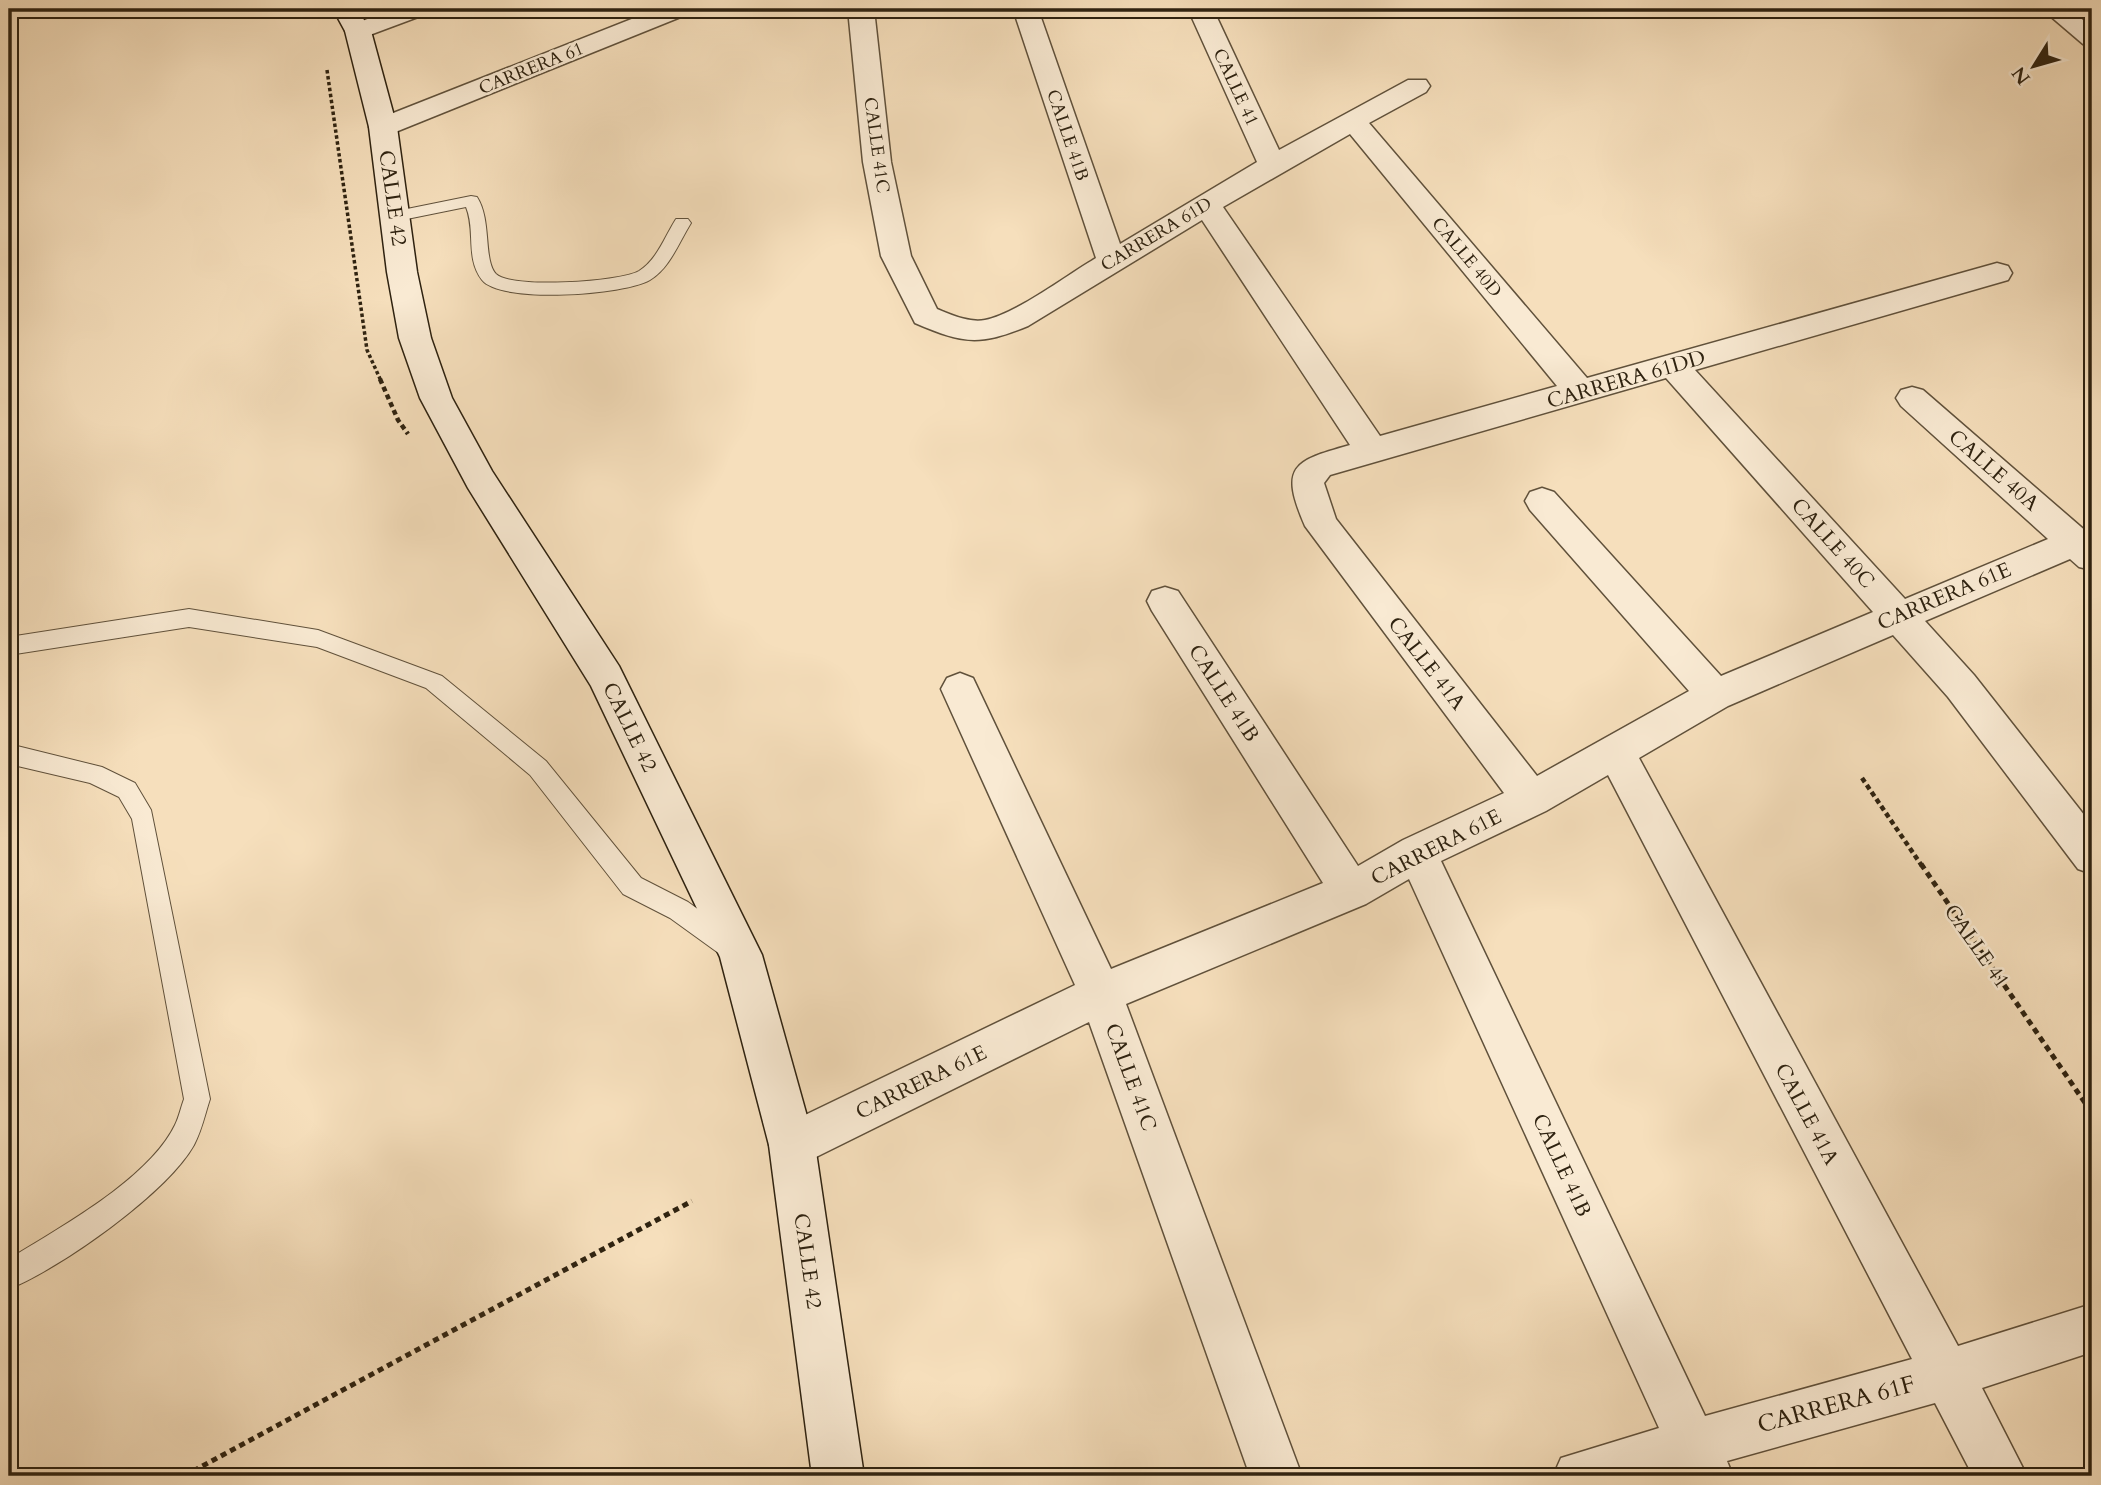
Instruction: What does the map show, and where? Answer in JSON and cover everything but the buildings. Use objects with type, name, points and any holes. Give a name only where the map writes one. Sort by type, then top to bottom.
[{"type":"street","points":[[352,20],[417,9]]},
{"type":"street","name":"CARRERA 61","points":[[383,127],[679,9]]},
{"type":"street","name":"CALLE 41C","points":[[862,9],[877,162],[895,256],[906,279]]},
{"type":"street","name":"CALLE 41B","points":[[1026,9],[1111,260]]},
{"type":"street","name":"CALLE 41","points":[[1200,9],[1272,165]]},
{"type":"street","points":[[2054,9],[2092,39]]},
{"type":"street","name":"CALLE 42","points":[[352,20],[383,127],[397,216],[402,272],[415,338],[436,398],[480,479],[606,677],[741,955],[792,1145],[838,1476]]},
{"type":"street","name":"CARRERA 61D","points":[[906,279],[926,316],[954,328],[986,331],[1017,319],[1272,165],[1417,86]]},
{"type":"street","name":"CALLE 40D","points":[[1355,122],[1580,392]]},
{"type":"street","points":[[1207,205],[1372,451]]},
{"type":"street","name":"CARRERA 61DD","points":[[1322,526],[1310,499],[1307,482],[1318,466],[1997,273]]},
{"type":"street","name":"CALLE 40C","points":[[1672,365],[1961,686],[2092,856]]},
{"type":"street","name":"CALLE 40A","points":[[1912,398],[2084,550]]},
{"type":"street","points":[[1542,501],[1715,695]]},
{"type":"street","name":"CALLE 41A","points":[[1322,526],[1532,799]]},
{"type":"street","name":"CARRERA 61E","points":[[792,1145],[1101,994],[1351,891],[1417,853],[1532,799],[1715,695],[1898,615],[2084,550]]},
{"type":"street","name":"CALLE 41B","points":[[1164,601],[1351,891]]},
{"type":"street","name":"CALLE 41C","points":[[960,689],[1101,994],[1276,1476]]},
{"type":"street","name":"CALLE 41A","points":[[1615,751],[2001,1476]]},
{"type":"street","name":"CALLE 41B","points":[[1417,853],[1699,1460]]},
{"type":"street","name":"CARRERA 61F","points":[[1579,1476],[1699,1460],[1945,1375],[2092,1328]]},
{"type":"lane","points":[[397,216],[471,201],[477,209],[482,266],[490,278],[509,288],[617,283],[641,278],[655,266],[682,223]]},
{"type":"lane","points":[[9,646],[189,618],[318,639],[434,682],[538,768],[632,886],[679,910],[741,955]]},
{"type":"lane","points":[[9,754],[94,774],[127,790],[143,817],[197,1099],[184,1137],[158,1172],[78,1232],[9,1275]]},
{"type":"path","points":[[326,68],[366,350],[398,420],[414,442]]},
{"type":"path","name":"CALLE 41","points":[[1862,778],[2092,1113]]},
{"type":"path","points":[[184,1476],[692,1201]]}]
